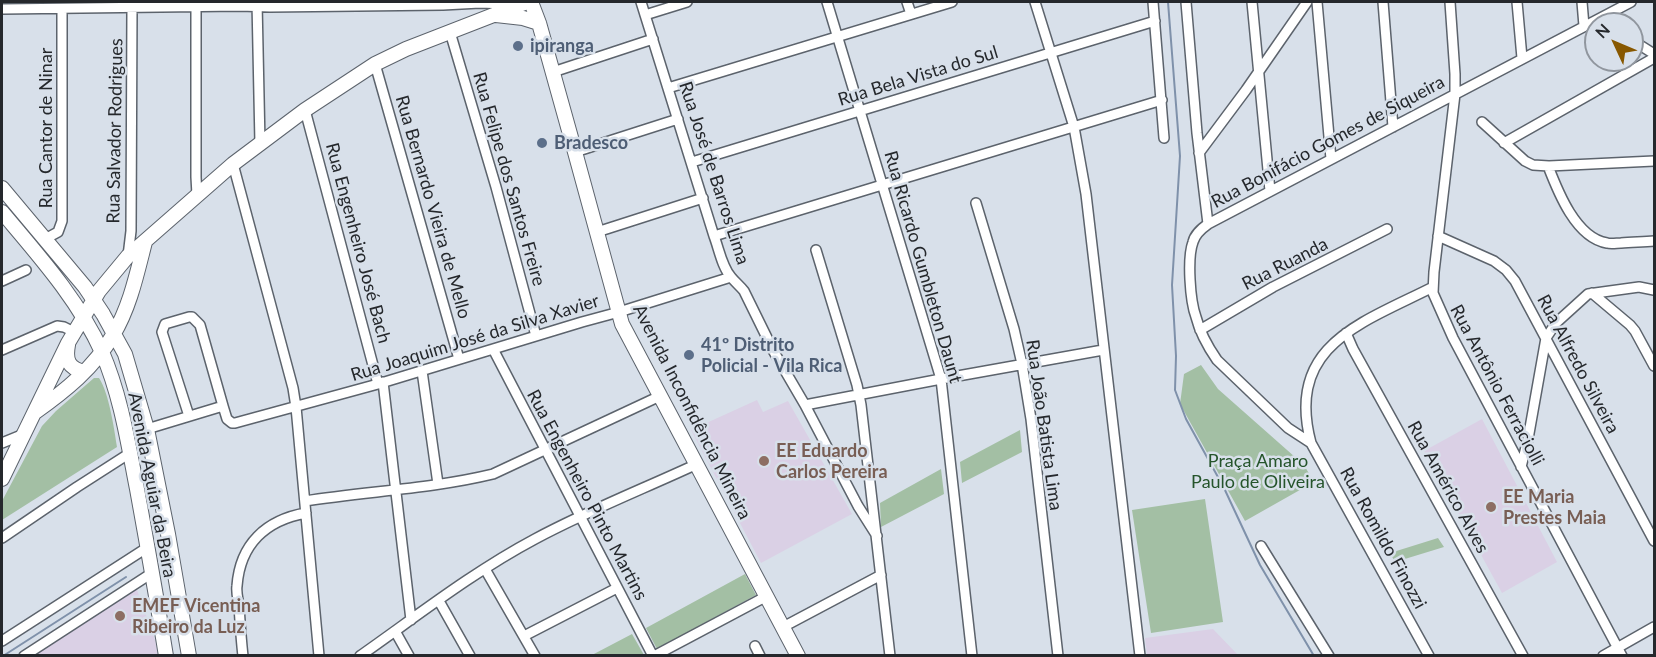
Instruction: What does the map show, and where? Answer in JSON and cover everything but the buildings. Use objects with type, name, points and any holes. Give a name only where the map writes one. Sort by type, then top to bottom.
[{"type":"main road","points":[[2,479],[71,338],[103,286],[128,256],[233,164],[305,110],[375,64],[406,49],[529,2]]},
{"type":"main road","name":"Avenida Inconfidência Mineira","points":[[529,2],[539,23],[622,324],[798,656]]},
{"type":"main road","points":[[494,15],[523,18],[539,23]]},
{"type":"main road","name":"Avenida Aguiar da Beira","points":[[2,188],[94,299],[129,364],[147,429],[189,656]]},
{"type":"main road","name":"Avenida Aguiar da Beira","points":[[2,212],[54,275],[83,318],[102,352],[122,413],[166,656]]},
{"type":"main road","points":[[33,414],[69,387],[102,352],[114,334],[128,301],[145,242]]},
{"type":"main road","points":[[103,286],[117,280],[121,281],[125,284],[128,301]]},
{"type":"main road","points":[[71,338],[67,359],[72,368],[84,372]]},
{"type":"street","name":"Rua José de Barros Lima","points":[[641,2],[714,236],[731,277],[744,291],[774,352],[805,405],[858,506],[877,536]]},
{"type":"street","points":[[645,15],[687,2]]},
{"type":"street","name":"Rua Ricardo Gumbleton Daunt","points":[[827,2],[941,379],[972,656]]},
{"type":"street","points":[[907,2],[911,14]]},
{"type":"street","points":[[668,88],[952,2]]},
{"type":"street","points":[[1035,2],[1074,126],[1086,194],[1140,656]]},
{"type":"street","points":[[1153,2],[1164,138]]},
{"type":"street","name":"Rua Bonifácio Gomes de Siqueira","points":[[1186,2],[1199,153],[1208,224],[1584,26]]},
{"type":"street","points":[[1252,2],[1270,191]]},
{"type":"street","points":[[1199,153],[1307,2]]},
{"type":"street","points":[[1317,2],[1331,159]]},
{"type":"street","points":[[1383,2],[1393,127]]},
{"type":"street","points":[[1433,286],[1455,93],[1450,2]]},
{"type":"street","points":[[1517,2],[1522,58]]},
{"type":"street","points":[[1582,2],[1584,26]]},
{"type":"street","name":"Rua Bonifácio Gomes de Siqueira","points":[[1611,12],[1630,2]]},
{"type":"street","points":[[2,9],[196,7],[257,4],[506,4],[512,7]]},
{"type":"street","points":[[257,4],[260,144]]},
{"type":"street","points":[[466,4],[473,9],[475,19],[472,24]]},
{"type":"street","name":"Rua Salvador Rodrigues","points":[[128,256],[131,231],[132,7]]},
{"type":"street","points":[[196,7],[197,195]]},
{"type":"street","name":"Rua Cantor de Ninar","points":[[45,239],[58,232],[62,222],[62,9]]},
{"type":"street","name":"Rua Bela Vista do Sul","points":[[692,162],[1155,21]]},
{"type":"street","name":"Rua Felipe dos Santos Freire","points":[[450,32],[496,187],[536,336]]},
{"type":"street","points":[[552,72],[653,39]]},
{"type":"street","points":[[1504,143],[1654,56]]},
{"type":"street","name":"Rua Bernardo Vieira de Mello","points":[[375,64],[459,359]]},
{"type":"street","points":[[714,236],[1162,100]]},
{"type":"street","name":"Rua Engenheiro José Bach","points":[[305,110],[381,383],[411,620]]},
{"type":"street","points":[[576,152],[678,119]]},
{"type":"street","points":[[1482,122],[1525,161],[1533,165],[1654,161]]},
{"type":"street","points":[[233,164],[288,364],[296,407],[319,656]]},
{"type":"street","points":[[1548,166],[1575,222],[1583,231],[1607,244],[1654,241]]},
{"type":"street","points":[[597,232],[703,198]]},
{"type":"street","name":"Rua João Batista Lima","points":[[976,203],[1014,329],[1022,364],[1031,419],[1058,656]]},
{"type":"street","points":[[1208,224],[1197,234],[1191,246],[1190,286],[1193,308],[1200,330],[1217,360],[1288,428],[1311,444]]},
{"type":"street","name":"Rua Ruanda","points":[[1200,330],[1273,287],[1387,229]]},
{"type":"street","name":"Rua Alfredo Silveira","points":[[1438,236],[1494,261],[1515,281],[1654,541]]},
{"type":"street","points":[[816,250],[859,394],[890,656]]},
{"type":"street","points":[[2,281],[26,270]]},
{"type":"street","name":"Rua Joaquim José da Silva Xavier","points":[[296,407],[731,277]]},
{"type":"street","name":"Rua Romildo Finozzi","points":[[1429,656],[1311,444],[1306,424],[1306,405],[1311,377],[1320,358],[1333,342],[1354,327],[1433,286]]},
{"type":"street","name":"Rua Antônio Ferraciolli","points":[[1433,286],[1432,293],[1453,338],[1619,651]]},
{"type":"street","points":[[1521,467],[1546,338],[1556,323],[1585,296],[1592,293],[1639,287],[1654,290]]},
{"type":"street","points":[[1592,293],[1630,324],[1654,366]]},
{"type":"street","points":[[189,416],[162,332],[165,324],[189,317],[200,325],[228,419],[232,423],[296,407]]},
{"type":"street","points":[[2,350],[57,326],[64,327],[71,338]]},
{"type":"street","name":"Rua Américo Alves","points":[[1346,333],[1523,656]]},
{"type":"street","name":"Rua Engenheiro Pinto Martins","points":[[493,349],[653,656]]},
{"type":"street","points":[[805,405],[1103,350]]},
{"type":"street","points":[[422,371],[438,484]]},
{"type":"street","points":[[305,501],[463,481],[493,474],[660,396]]},
{"type":"street","name":"Avenida Aguiar da Beira","points":[[147,429],[224,406]]},
{"type":"street","points":[[2,443],[24,434]]},
{"type":"street","points":[[2,538],[130,453]]},
{"type":"street","points":[[360,656],[485,569],[535,539],[697,464]]},
{"type":"street","points":[[243,656],[237,588],[244,555],[262,531],[284,518],[306,513]]},
{"type":"street","points":[[1261,546],[1329,656]]},
{"type":"street","points":[[2,641],[148,548]]},
{"type":"street","points":[[485,569],[535,656]]},
{"type":"street","points":[[24,656],[152,573]]},
{"type":"street","points":[[783,627],[881,576]]},
{"type":"street","points":[[524,636],[617,588]]},
{"type":"street","points":[[653,656],[767,596]]},
{"type":"street","points":[[439,601],[470,656]]},
{"type":"street","points":[[1603,656],[1619,651],[1654,627]]},
{"type":"street","points":[[395,631],[409,656]]},
{"type":"shaded area","name":"EE Eduardo Carlos Pereira","points":[[757,400],[763,412],[788,401],[852,514],[761,563],[691,430]]},
{"type":"shaded area","name":"EE Maria Prestes Maia","points":[[1482,419],[1557,562],[1502,593],[1424,451]]},
{"type":"shaded area","name":"EMEF Vicentina Ribeiro da Luz","points":[[137,590],[158,655],[34,656],[132,591]]},
{"type":"shaded area","points":[[1213,629],[1238,655],[1147,655],[1145,638]]},
{"type":"green space","name":"Praça Amaro Paulo de Oliveira","points":[[1201,365],[1218,389],[1304,465],[1314,482],[1245,521],[1180,404],[1184,374]]},
{"type":"green space","points":[[94,378],[99,378],[106,392],[117,447],[2,520],[2,501],[42,426]]},
{"type":"green space","points":[[1020,430],[1022,452],[962,483],[960,462]]},
{"type":"green space","points":[[941,469],[944,494],[881,527],[880,503]]},
{"type":"green space","points":[[1205,499],[1223,622],[1151,633],[1132,510]]},
{"type":"green space","points":[[1438,538],[1444,547],[1395,562],[1390,553]]},
{"type":"green space","points":[[745,574],[756,595],[657,649],[646,628]]},
{"type":"green space","points":[[632,634],[644,655],[592,655]]},
{"type":"waterway","points":[[1168,2],[1180,156],[1172,285],[1176,356],[1175,390],[1186,419],[1224,488],[1260,565],[1314,656]]},
{"type":"waterway","points":[[3,656],[126,577]]},
{"type":"place","name":"ipiranga","points":[[518,46]]},
{"type":"place","name":"Bradesco","points":[[542,143]]},
{"type":"place","name":"41º Distrito Policial - Vila Rica","points":[[689,355]]},
{"type":"place","name":"EE Eduardo Carlos Pereira","points":[[764,461]]},
{"type":"place","name":"EE Maria Prestes Maia","points":[[1491,507]]},
{"type":"place","name":"EMEF Vicentina Ribeiro da Luz","points":[[120,616]]}]
